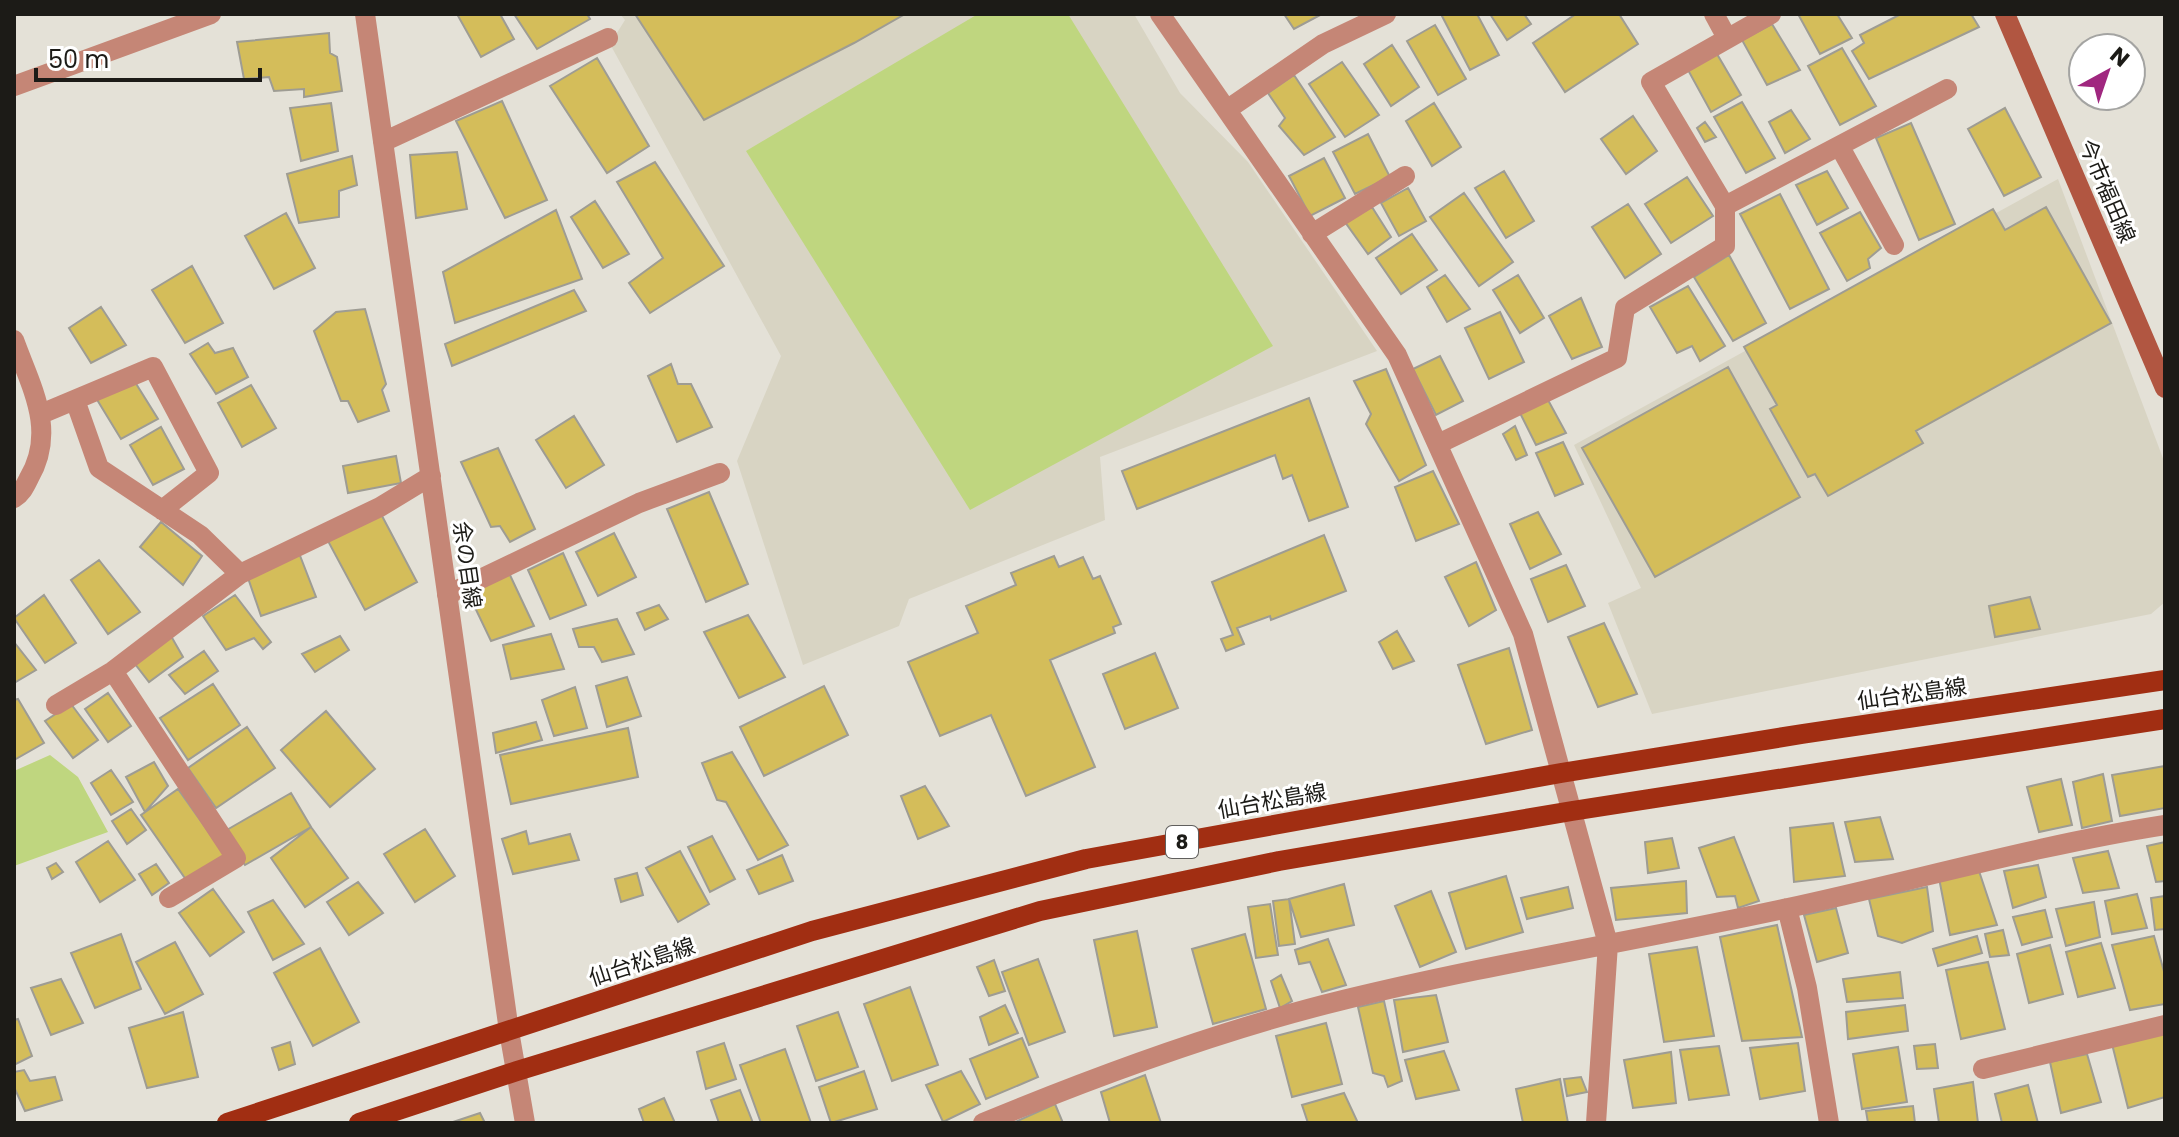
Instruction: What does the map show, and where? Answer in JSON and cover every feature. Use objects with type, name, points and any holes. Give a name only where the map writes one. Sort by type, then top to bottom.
[{"type":"main road","name":"今市福田線","points":[[2005,14],[2165,388]]},
{"type":"main road","name":"仙台松島線","points":[[227,1123],[812,931],[1086,859],[1561,773],[2165,680]]},
{"type":"main road","name":"8","points":[[359,1123],[517,1071],[1040,911],[1279,861],[1572,811],[2165,719]]},
{"type":"street","points":[[14,86],[211,14]]},
{"type":"street","name":"余の目線","points":[[365,14],[509,1031],[525,1123]]},
{"type":"street","points":[[1160,14],[1397,355],[1523,634],[1608,944],[1596,1123]]},
{"type":"street","points":[[1228,109],[1323,44],[1386,14]]},
{"type":"street","points":[[1714,14],[1727,38]]},
{"type":"street","points":[[1438,444],[1617,358],[1625,308],[1725,246],[1725,206],[1651,82],[1771,14]]},
{"type":"street","points":[[383,142],[608,38]]},
{"type":"street","points":[[1725,206],[1947,89]]},
{"type":"street","points":[[1840,147],[1894,245]]},
{"type":"street","points":[[1312,234],[1405,176]]},
{"type":"street","points":[[14,340],[41,414],[43,442],[35,469],[21,494],[14,498]]},
{"type":"street","points":[[41,414],[153,367],[209,473],[162,510]]},
{"type":"street","points":[[75,400],[99,468],[200,535],[240,574]]},
{"type":"street","points":[[447,595],[639,503],[720,473]]},
{"type":"street","points":[[56,705],[113,671],[240,574],[380,507],[431,476]]},
{"type":"street","points":[[113,671],[236,858],[169,898]]},
{"type":"street","points":[[983,1123],[1050,1095],[1200,1042],[1342,1000],[1787,908],[2103,835],[2165,825]]},
{"type":"street","points":[[1787,908],[1807,988],[1829,1123]]},
{"type":"street","points":[[1983,1069],[2165,1025]]},
{"type":"shaded area","points":[[620,14],[1134,14],[1180,93],[1248,162],[1377,351],[1100,457],[1105,520],[909,599],[899,626],[803,665],[737,461],[781,356],[610,44],[625,20]]},
{"type":"shaded area","points":[[2058,179],[2164,461],[2165,602],[2151,614],[1652,714],[1608,603],[1641,588],[1574,445]]},
{"type":"green space","points":[[978,14],[1068,14],[1273,346],[970,510],[746,151]]},
{"type":"green space","points":[[50,755],[78,777],[108,832],[14,866],[14,771]]},
{"type":"building","points":[[457,14],[500,14],[514,39],[481,57]]},
{"type":"building","points":[[514,14],[587,14],[590,19],[537,49]]},
{"type":"building","points":[[635,14],[905,14],[704,120]]},
{"type":"building","points":[[1284,14],[1322,14],[1294,29]]},
{"type":"building","points":[[1477,14],[1499,55],[1470,70],[1442,16]]},
{"type":"building","points":[[1490,14],[1524,14],[1531,24],[1507,40]]},
{"type":"building","points":[[1576,14],[1619,14],[1638,44],[1565,92],[1533,43]]},
{"type":"building","points":[[1798,14],[1837,14],[1852,38],[1820,54]]},
{"type":"building","points":[[1901,14],[1971,14],[1979,27],[1869,79],[1852,51],[1864,43],[1860,35]]},
{"type":"building","points":[[1772,24],[1800,70],[1767,85],[1742,40]]},
{"type":"building","points":[[1435,25],[1466,79],[1438,95],[1407,41]]},
{"type":"building","points":[[329,33],[330,53],[337,57],[342,91],[304,97],[304,89],[274,91],[269,77],[244,79],[237,42]]},
{"type":"building","points":[[1392,45],[1419,87],[1391,106],[1364,64]]},
{"type":"building","points":[[1842,48],[1876,106],[1840,125],[1808,66]]},
{"type":"building","points":[[1717,54],[1741,95],[1711,112],[1688,70]]},
{"type":"building","points":[[597,58],[649,146],[607,173],[550,86]]},
{"type":"building","points":[[1342,62],[1379,115],[1345,137],[1309,84]]},
{"type":"building","points":[[1294,75],[1335,137],[1304,155],[1279,126],[1285,118],[1268,93]]},
{"type":"building","points":[[502,101],[547,200],[505,218],[456,121]]},
{"type":"building","points":[[1742,102],[1775,158],[1746,173],[1714,117]]},
{"type":"building","points":[[331,103],[338,151],[301,161],[290,108]]},
{"type":"building","points":[[1434,103],[1461,147],[1432,166],[1406,121]]},
{"type":"building","points":[[2005,108],[2041,177],[2004,196],[1968,129]]},
{"type":"building","points":[[1791,110],[1810,139],[1785,153],[1769,122]]},
{"type":"building","points":[[1633,116],[1657,151],[1626,174],[1601,139]]},
{"type":"building","points":[[1705,122],[1716,137],[1705,142],[1697,128]]},
{"type":"building","points":[[1911,123],[1955,224],[1919,240],[1876,138]]},
{"type":"building","points":[[1368,134],[1390,177],[1355,194],[1333,152]]},
{"type":"building","points":[[457,152],[467,209],[416,218],[410,155]]},
{"type":"building","points":[[352,156],[357,185],[339,191],[339,217],[299,223],[287,174]]},
{"type":"building","points":[[1324,158],[1345,198],[1310,216],[1289,176]]},
{"type":"building","points":[[655,162],[724,266],[650,313],[629,283],[663,258],[617,182]]},
{"type":"building","points":[[1504,171],[1534,221],[1506,238],[1475,188]]},
{"type":"building","points":[[1827,171],[1848,208],[1817,225],[1796,185]]},
{"type":"building","points":[[1687,177],[1713,216],[1671,243],[1645,204]]},
{"type":"building","points":[[1408,188],[1426,221],[1399,236],[1381,203]]},
{"type":"building","points":[[1464,193],[1513,262],[1479,286],[1430,217]]},
{"type":"building","points":[[1780,194],[1829,289],[1790,309],[1740,214]]},
{"type":"building","points":[[595,201],[629,254],[603,268],[571,217]]},
{"type":"building","points":[[1628,204],[1661,254],[1625,278],[1592,227]]},
{"type":"building","points":[[1372,207],[1391,237],[1368,254],[1345,222]]},
{"type":"building","points":[[2046,207],[2111,323],[1916,431],[1923,443],[1828,496],[1815,474],[1808,477],[1770,409],[1777,405],[1744,347],[1993,209],[2005,230]]},
{"type":"building","points":[[556,210],[582,279],[455,323],[443,272]]},
{"type":"building","points":[[1860,212],[1881,248],[1868,259],[1870,268],[1847,281],[1820,233]]},
{"type":"building","points":[[286,213],[315,268],[274,289],[245,236]]},
{"type":"building","points":[[1412,234],[1437,270],[1401,294],[1376,258]]},
{"type":"building","points":[[1729,255],[1766,323],[1733,341],[1694,277]]},
{"type":"building","points":[[192,266],[223,323],[185,343],[152,290]]},
{"type":"building","points":[[1445,275],[1470,309],[1447,322],[1427,287]]},
{"type":"building","points":[[1518,275],[1544,318],[1520,333],[1493,290]]},
{"type":"building","points":[[1688,286],[1725,346],[1700,361],[1692,346],[1677,353],[1650,307]]},
{"type":"building","points":[[574,290],[586,311],[452,366],[445,344]]},
{"type":"building","points":[[1581,298],[1602,347],[1572,359],[1549,316]]},
{"type":"building","points":[[101,307],[126,345],[91,363],[69,328]]},
{"type":"building","points":[[365,309],[386,384],[382,390],[389,411],[358,422],[348,401],[341,401],[314,331],[336,312]]},
{"type":"building","points":[[1500,312],[1524,362],[1489,379],[1465,328]]},
{"type":"building","points":[[208,343],[215,353],[233,348],[248,377],[216,394],[190,354]]},
{"type":"building","points":[[1440,356],[1463,401],[1436,415],[1413,369]]},
{"type":"building","points":[[671,364],[678,384],[691,384],[712,427],[677,442],[648,376]]},
{"type":"building","points":[[1728,367],[1800,497],[1655,577],[1582,448]]},
{"type":"building","points":[[1386,369],[1426,465],[1399,481],[1366,424],[1371,414],[1354,381]]},
{"type":"building","points":[[135,382],[158,419],[121,439],[96,398]]},
{"type":"building","points":[[251,385],[276,428],[242,447],[218,403]]},
{"type":"building","points":[[1309,398],[1348,507],[1309,521],[1292,475],[1283,479],[1275,455],[1137,509],[1122,471]]},
{"type":"building","points":[[1548,400],[1566,433],[1536,445],[1520,413]]},
{"type":"building","points":[[574,416],[604,465],[566,488],[536,440]]},
{"type":"building","points":[[1515,426],[1527,455],[1516,460],[1503,434]]},
{"type":"building","points":[[161,427],[184,469],[153,485],[130,445]]},
{"type":"building","points":[[1563,442],[1583,484],[1555,496],[1536,453]]},
{"type":"building","points":[[498,448],[535,529],[510,542],[500,526],[491,527],[461,462]]},
{"type":"building","points":[[396,456],[401,483],[348,493],[343,466]]},
{"type":"building","points":[[1433,471],[1459,524],[1416,541],[1395,487]]},
{"type":"building","points":[[709,492],[748,584],[706,602],[667,509]]},
{"type":"building","points":[[1538,512],[1561,554],[1530,569],[1510,524]]},
{"type":"building","points":[[381,514],[417,582],[365,610],[328,541]]},
{"type":"building","points":[[161,522],[202,556],[183,585],[140,547]]},
{"type":"building","points":[[614,533],[636,577],[598,596],[576,552]]},
{"type":"building","points":[[1324,535],[1346,591],[1271,620],[1270,616],[1237,628],[1244,644],[1226,651],[1221,639],[1233,635],[1212,582]]},
{"type":"building","points":[[299,553],[316,597],[261,616],[246,572]]},
{"type":"building","points":[[563,553],[586,605],[550,619],[528,570]]},
{"type":"building","points":[[1054,556],[1059,567],[1083,557],[1093,579],[1100,576],[1121,624],[1113,627],[1115,633],[1050,660],[1095,767],[1026,796],[991,715],[940,736],[908,662],[978,633],[966,606],[1016,585],[1011,573]]},
{"type":"building","points":[[99,560],[140,612],[108,634],[71,580]]},
{"type":"building","points":[[1476,562],[1496,610],[1469,626],[1445,577]]},
{"type":"building","points":[[1566,565],[1585,606],[1548,622],[1531,579]]},
{"type":"building","points":[[509,573],[534,626],[491,641],[468,593]]},
{"type":"building","points":[[44,595],[76,643],[45,663],[14,618]]},
{"type":"building","points":[[235,595],[271,642],[263,649],[254,638],[226,650],[203,616]]},
{"type":"building","points":[[2030,597],[2040,629],[1995,637],[1989,606]]},
{"type":"building","points":[[659,605],[668,619],[645,630],[637,613]]},
{"type":"building","points":[[748,615],[785,677],[739,698],[704,632]]},
{"type":"building","points":[[617,619],[634,654],[602,662],[594,647],[579,647],[573,629]]},
{"type":"building","points":[[1604,623],[1637,694],[1598,707],[1568,637]]},
{"type":"building","points":[[1397,631],[1414,661],[1393,669],[1379,642]]},
{"type":"building","points":[[551,634],[564,669],[511,679],[503,645]]},
{"type":"building","points":[[171,636],[183,657],[149,682],[135,664]]},
{"type":"building","points":[[340,636],[349,650],[315,672],[302,654]]},
{"type":"building","points":[[14,642],[36,670],[14,683]]},
{"type":"building","points":[[1509,648],[1532,730],[1486,744],[1458,665]]},
{"type":"building","points":[[204,651],[218,671],[185,694],[169,675]]},
{"type":"building","points":[[1155,653],[1178,708],[1125,729],[1103,674]]},
{"type":"building","points":[[627,677],[641,716],[607,727],[596,686]]},
{"type":"building","points":[[213,684],[240,725],[188,760],[160,718]]},
{"type":"building","points":[[824,686],[848,735],[764,776],[740,727]]},
{"type":"building","points":[[575,687],[587,728],[554,736],[542,700]]},
{"type":"building","points":[[108,693],[131,726],[108,742],[85,709]]},
{"type":"building","points":[[18,699],[44,743],[14,760],[14,700]]},
{"type":"building","points":[[71,704],[98,740],[73,758],[45,721]]},
{"type":"building","points":[[326,711],[375,769],[330,807],[281,750]]},
{"type":"building","points":[[536,722],[542,740],[496,753],[493,733]]},
{"type":"building","points":[[247,727],[275,768],[216,808],[188,768]]},
{"type":"building","points":[[628,728],[638,777],[511,804],[500,755]]},
{"type":"building","points":[[732,752],[788,845],[758,860],[726,802],[717,800],[702,763]]},
{"type":"building","points":[[154,762],[168,786],[145,812],[126,777]]},
{"type":"building","points":[[2165,766],[2165,808],[2120,816],[2112,775]]},
{"type":"building","points":[[111,770],[133,802],[111,815],[91,783]]},
{"type":"building","points":[[2103,774],[2112,821],[2082,828],[2073,782]]},
{"type":"building","points":[[2061,779],[2072,825],[2039,832],[2027,787]]},
{"type":"building","points":[[925,786],[949,826],[918,839],[901,796]]},
{"type":"building","points":[[178,789],[225,855],[187,881],[141,815]]},
{"type":"building","points":[[291,793],[311,827],[245,865],[225,831]]},
{"type":"building","points":[[131,809],[146,830],[127,844],[112,821]]},
{"type":"building","points":[[1880,817],[1893,859],[1855,862],[1845,822]]},
{"type":"building","points":[[1833,823],[1845,876],[1794,882],[1790,828]]},
{"type":"building","points":[[311,827],[348,878],[305,907],[271,858]]},
{"type":"building","points":[[425,829],[455,876],[415,902],[384,854]]},
{"type":"building","points":[[526,831],[529,844],[570,834],[579,860],[513,874],[502,839]]},
{"type":"building","points":[[712,836],[735,879],[710,892],[688,847]]},
{"type":"building","points":[[1734,837],[1759,901],[1738,908],[1735,896],[1717,897],[1699,848]]},
{"type":"building","points":[[1672,838],[1679,868],[1648,873],[1645,842]]},
{"type":"building","points":[[108,841],[135,880],[100,902],[76,862]]},
{"type":"building","points":[[2165,842],[2165,881],[2156,882],[2147,846]]},
{"type":"building","points":[[680,851],[709,904],[678,922],[646,868]]},
{"type":"building","points":[[2108,851],[2119,888],[2083,893],[2073,858]]},
{"type":"building","points":[[782,855],[793,881],[759,894],[747,870]]},
{"type":"building","points":[[56,863],[63,872],[52,879],[47,868]]},
{"type":"building","points":[[156,864],[169,883],[152,895],[139,874]]},
{"type":"building","points":[[2038,865],[2046,897],[2013,908],[2004,871]]},
{"type":"building","points":[[1979,871],[1997,925],[1950,935],[1939,878]]},
{"type":"building","points":[[637,873],[643,895],[621,902],[615,879]]},
{"type":"building","points":[[1506,876],[1523,932],[1466,949],[1449,893]]},
{"type":"building","points":[[1686,881],[1687,913],[1616,920],[1611,888]]},
{"type":"building","points":[[358,882],[383,913],[349,935],[327,902]]},
{"type":"building","points":[[1344,884],[1354,925],[1301,937],[1289,899]]},
{"type":"building","points":[[1568,887],[1573,908],[1527,919],[1521,898]]},
{"type":"building","points":[[1927,887],[1933,931],[1902,943],[1878,936],[1869,899]]},
{"type":"building","points":[[213,889],[244,932],[210,956],[179,913]]},
{"type":"building","points":[[1431,891],[1456,952],[1420,967],[1395,906]]},
{"type":"building","points":[[2137,894],[2147,928],[2112,934],[2105,901]]},
{"type":"building","points":[[2165,896],[2165,929],[2155,930],[2151,898]]},
{"type":"building","points":[[1289,899],[1295,944],[1279,946],[1273,901]]},
{"type":"building","points":[[273,900],[304,944],[273,960],[248,912]]},
{"type":"building","points":[[2094,902],[2100,937],[2066,946],[2056,909]]},
{"type":"building","points":[[1270,904],[1278,955],[1256,958],[1248,907]]},
{"type":"building","points":[[1836,908],[1848,953],[1817,962],[1804,915]]},
{"type":"building","points":[[2045,910],[2052,937],[2022,945],[2013,917]]},
{"type":"building","points":[[1777,925],[1802,1037],[1742,1041],[1720,937]]},
{"type":"building","points":[[2003,930],[2009,955],[1990,957],[1985,934]]},
{"type":"building","points":[[1137,931],[1157,1027],[1114,1036],[1094,940]]},
{"type":"building","points":[[121,934],[141,989],[95,1008],[71,953]]},
{"type":"building","points":[[1245,934],[1266,1009],[1213,1024],[1192,949]]},
{"type":"building","points":[[1977,936],[1982,953],[1938,966],[1933,949]]},
{"type":"building","points":[[2154,936],[2165,975],[2165,1004],[2130,1010],[2112,945]]},
{"type":"building","points":[[1328,939],[1346,985],[1322,992],[1310,962],[1299,964],[1295,950]]},
{"type":"building","points":[[175,942],[203,994],[165,1014],[136,962]]},
{"type":"building","points":[[2101,943],[2115,988],[2078,997],[2066,952]]},
{"type":"building","points":[[2050,945],[2063,994],[2029,1003],[2017,954]]},
{"type":"building","points":[[1697,947],[1714,1036],[1664,1042],[1649,954]]},
{"type":"building","points":[[320,948],[359,1022],[313,1046],[274,973]]},
{"type":"building","points":[[1038,959],[1065,1032],[1029,1045],[1002,972]]},
{"type":"building","points":[[994,960],[1005,991],[989,996],[977,967]]},
{"type":"building","points":[[1988,962],[2005,1029],[1961,1039],[1946,970]]},
{"type":"building","points":[[1900,972],[1903,998],[1847,1002],[1843,979]]},
{"type":"building","points":[[1281,975],[1292,1001],[1280,1008],[1271,981]]},
{"type":"building","points":[[61,979],[83,1023],[51,1035],[31,988]]},
{"type":"building","points":[[910,987],[938,1065],[892,1081],[864,1004]]},
{"type":"building","points":[[1436,995],[1448,1042],[1403,1052],[1394,1000]]},
{"type":"building","points":[[1384,1001],[1402,1081],[1388,1087],[1384,1076],[1373,1073],[1358,1007]]},
{"type":"building","points":[[1005,1005],[1018,1033],[989,1045],[980,1017]]},
{"type":"building","points":[[1905,1005],[1908,1031],[1848,1039],[1846,1012]]},
{"type":"building","points":[[183,1012],[198,1077],[147,1088],[129,1028]]},
{"type":"building","points":[[838,1012],[858,1067],[816,1081],[797,1026]]},
{"type":"building","points":[[18,1019],[32,1056],[14,1065],[14,1020]]},
{"type":"building","points":[[1326,1023],[1342,1084],[1292,1097],[1276,1036]]},
{"type":"building","points":[[2165,1031],[2165,1097],[2128,1108],[2112,1044]]},
{"type":"building","points":[[1022,1038],[1038,1077],[986,1099],[970,1059]]},
{"type":"building","points":[[290,1042],[295,1064],[279,1070],[272,1048]]},
{"type":"building","points":[[724,1043],[736,1079],[706,1089],[697,1052]]},
{"type":"building","points":[[1798,1043],[1805,1091],[1760,1099],[1750,1048]]},
{"type":"building","points":[[1935,1044],[1938,1068],[1917,1069],[1914,1046]]},
{"type":"building","points":[[1719,1046],[1729,1095],[1689,1100],[1680,1050]]},
{"type":"building","points":[[1898,1047],[1907,1102],[1862,1109],[1853,1054]]},
{"type":"building","points":[[785,1049],[811,1123],[761,1123],[740,1065]]},
{"type":"building","points":[[1444,1051],[1459,1090],[1416,1099],[1405,1060]]},
{"type":"building","points":[[1671,1052],[1676,1103],[1633,1108],[1624,1060]]},
{"type":"building","points":[[2087,1054],[2101,1102],[2061,1113],[2050,1062]]},
{"type":"building","points":[[24,1070],[30,1081],[55,1077],[62,1100],[25,1111],[14,1087],[14,1072]]},
{"type":"building","points":[[864,1071],[877,1109],[831,1123],[819,1087]]},
{"type":"building","points":[[961,1071],[980,1104],[943,1122],[926,1085]]},
{"type":"building","points":[[1145,1075],[1161,1123],[1110,1123],[1101,1092]]},
{"type":"building","points":[[1581,1077],[1587,1092],[1567,1096],[1564,1079]]},
{"type":"building","points":[[1560,1079],[1568,1123],[1523,1123],[1516,1089]]},
{"type":"building","points":[[1973,1082],[1978,1123],[1939,1123],[1934,1089]]},
{"type":"building","points":[[2028,1085],[2038,1123],[2002,1123],[1995,1094]]},
{"type":"building","points":[[740,1090],[753,1123],[719,1123],[711,1100]]},
{"type":"building","points":[[1344,1093],[1358,1123],[1308,1123],[1302,1105]]},
{"type":"building","points":[[664,1098],[675,1123],[644,1123],[639,1109]]},
{"type":"building","points":[[1055,1104],[1063,1123],[1013,1123]]},
{"type":"building","points":[[1913,1106],[1915,1123],[1868,1123],[1866,1111]]},
{"type":"building","points":[[480,1113],[485,1123],[450,1123]]}]
